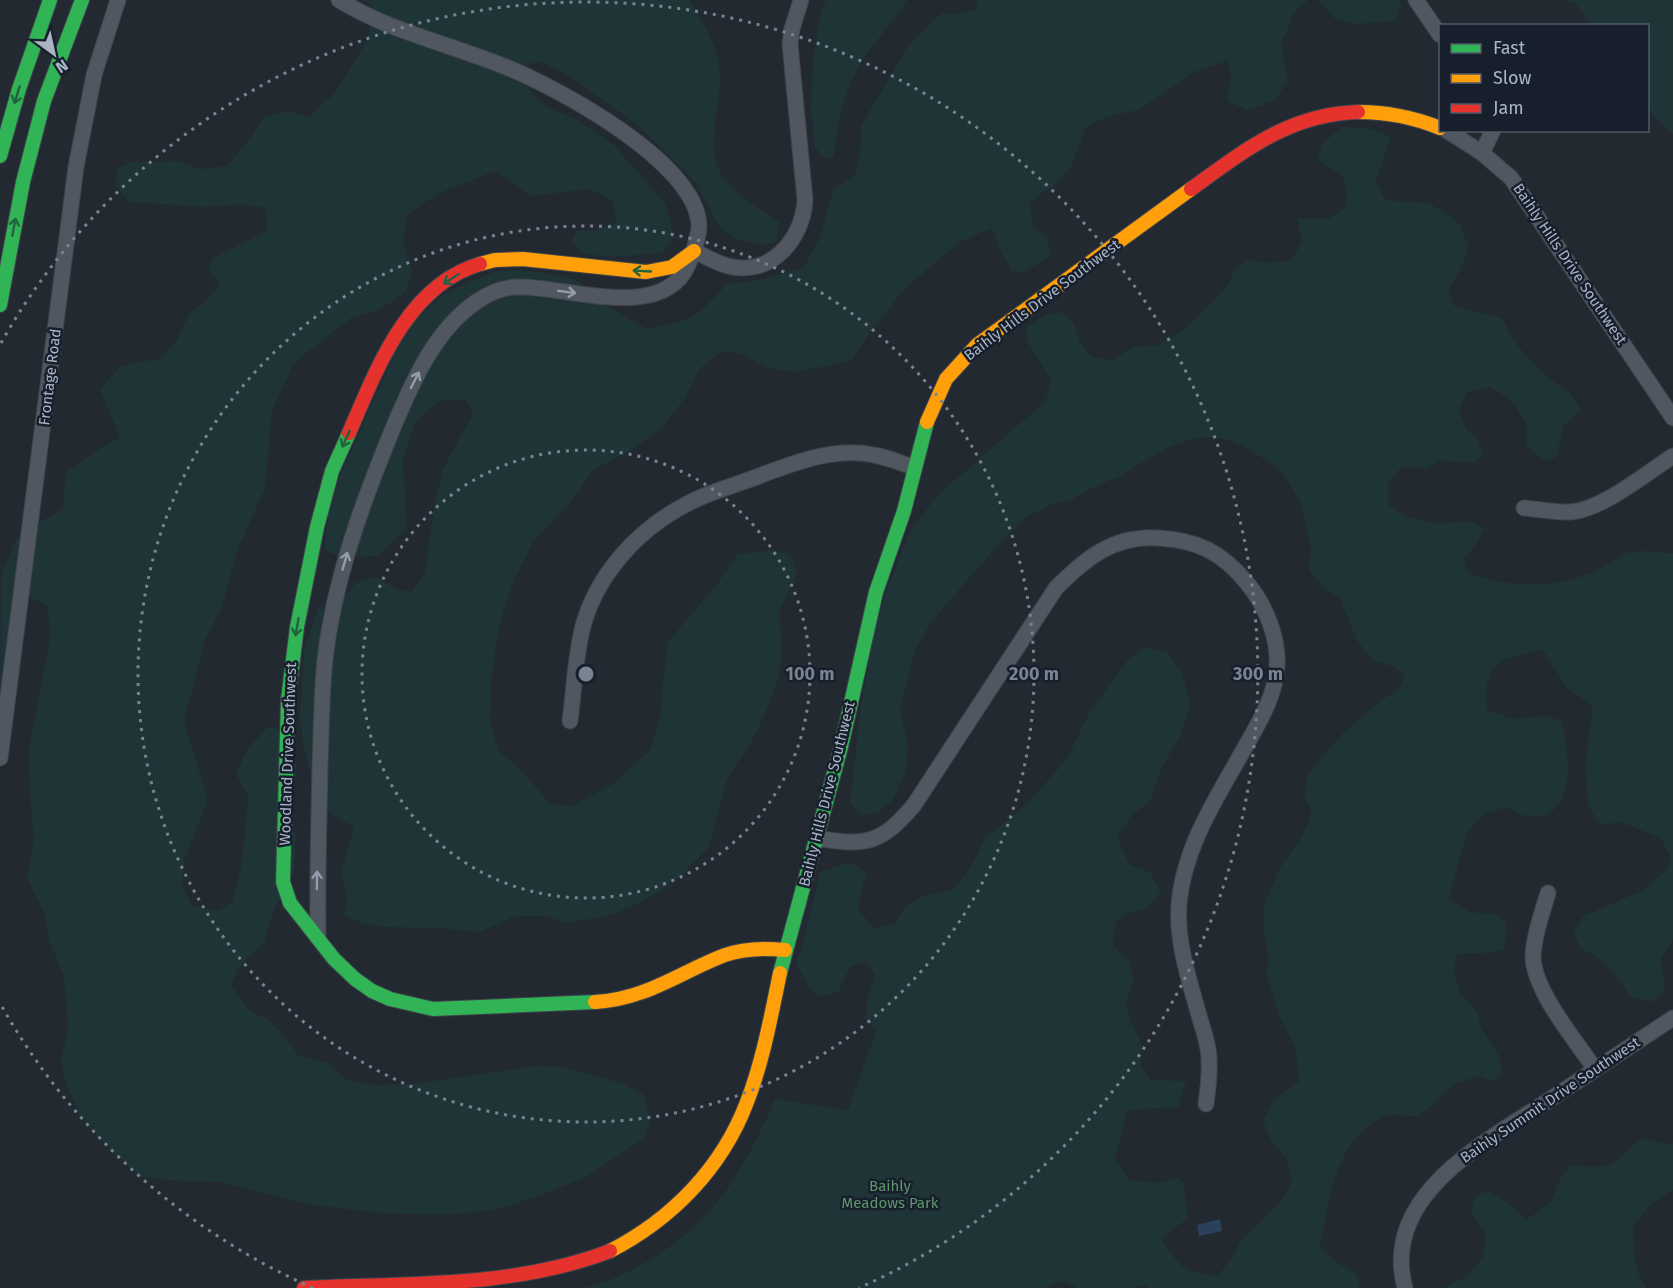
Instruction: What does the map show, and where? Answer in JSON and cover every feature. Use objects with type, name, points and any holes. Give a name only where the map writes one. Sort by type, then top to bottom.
[{"type":"street","points":[[0,156],[19,89],[50,0]]},
{"type":"street","points":[[0,305],[23,182],[44,101],[82,0]]},
{"type":"street","name":"Frontage Road","points":[[0,758],[76,167],[94,75],[118,0]]},
{"type":"street","points":[[318,938],[317,885],[322,700],[335,597],[361,510],[404,403],[423,365],[440,337],[458,316],[475,302],[496,290],[519,286],[611,297],[637,297],[653,294],[670,286],[683,276],[694,251],[699,225],[693,203],[668,170],[646,150],[593,112],[505,67],[389,26],[363,15],[339,0]]},
{"type":"street","points":[[694,251],[729,267],[751,267],[772,260],[781,254],[801,224],[805,200],[790,44],[801,0]]},
{"type":"street","points":[[1416,0],[1439,34]]},
{"type":"street","name":"Baihly Hills Drive Southwest","points":[[304,1288],[489,1281],[538,1275],[613,1250],[673,1209],[720,1155],[739,1122],[757,1072],[785,950],[817,838],[876,593],[903,513],[913,466],[927,419],[947,377],[977,345],[1240,154],[1278,131],[1297,123],[1355,113],[1384,113],[1411,118],[1439,128]]},
{"type":"street","name":"Baihly Hills Drive Southwest","points":[[1449,132],[1482,153],[1511,178],[1673,418]]},
{"type":"street","points":[[1482,153],[1492,132]]},
{"type":"street","name":"Woodland Drive Southwest","points":[[694,251],[678,266],[662,271],[646,272],[523,259],[495,260],[474,266],[450,279],[430,294],[412,313],[381,360],[332,471],[316,527],[291,664],[283,882],[290,903],[334,959],[355,980],[372,991],[410,1005],[433,1009],[610,1001],[652,990],[726,955],[759,948],[785,950]]},
{"type":"street","points":[[570,721],[579,648],[589,610],[602,584],[620,557],[639,536],[662,518],[689,502],[817,457],[845,452],[873,454],[913,466]]},
{"type":"street","points":[[1524,508],[1568,512],[1585,510],[1602,502],[1673,456]]},
{"type":"street","points":[[817,838],[845,843],[861,843],[890,831],[901,820],[914,805],[1056,588],[1082,562],[1104,549],[1129,540],[1153,537],[1178,539],[1201,545],[1220,556],[1238,571],[1253,590],[1268,616],[1278,665],[1266,707],[1205,820],[1192,849],[1179,904],[1179,928],[1183,955],[1209,1058],[1206,1104]]},
{"type":"street","points":[[1548,892],[1535,939],[1533,957],[1535,975],[1595,1070]]},
{"type":"street","name":"Baihly Summit Drive Southwest","points":[[1405,1288],[1401,1267],[1402,1245],[1417,1208],[1436,1182],[1472,1151],[1673,1018]]},
{"type":"green space","points":[[366,0],[690,0],[710,36],[719,66],[720,86],[714,136],[715,159],[718,168],[737,192],[779,222],[777,241],[763,245],[737,239],[720,228],[695,182],[638,125],[566,74],[539,61],[520,68],[531,93],[547,107],[577,120],[614,145],[665,203],[675,237],[662,253],[606,257],[581,253],[572,241],[577,231],[597,230],[617,221],[612,200],[590,189],[529,196],[513,182],[495,171],[437,194],[407,215],[403,240],[412,271],[406,292],[381,309],[351,318],[294,363],[272,411],[265,489],[238,548],[222,607],[205,640],[184,721],[208,800],[184,861],[182,887],[193,906],[219,911],[232,902],[240,872],[245,835],[248,796],[236,774],[248,748],[269,726],[292,735],[297,769],[291,813],[296,836],[294,870],[273,912],[264,943],[239,967],[231,985],[250,1011],[268,1019],[299,1056],[328,1063],[345,1079],[374,1085],[413,1084],[535,1066],[564,1067],[624,1084],[644,1095],[650,1122],[643,1139],[586,1177],[495,1210],[443,1215],[379,1213],[307,1204],[220,1182],[140,1177],[114,1154],[81,1118],[66,1083],[61,1060],[68,1028],[64,976],[49,941],[44,912],[27,878],[34,838],[29,749],[50,639],[48,606],[28,596],[0,703],[1,575],[16,540],[40,522],[63,509],[66,472],[99,449],[120,438],[100,389],[121,366],[159,360],[177,340],[189,314],[220,285],[208,269],[214,257],[267,231],[265,208],[242,204],[205,207],[129,202],[116,185],[117,168],[132,162],[177,161],[201,169],[227,166],[246,144],[263,118],[287,111],[308,117],[334,94],[368,38],[374,9]]},
{"type":"green space","points":[[826,0],[907,0],[860,64],[848,89],[840,115],[834,157],[824,158],[815,147],[811,108],[813,62],[820,15]]},
{"type":"green space","points":[[976,0],[1308,0],[1294,13],[1281,44],[1288,80],[1276,100],[1247,110],[1227,101],[1231,76],[1228,61],[1193,72],[1138,110],[1110,116],[1086,127],[1070,169],[1054,185],[1030,202],[1033,226],[1048,238],[1050,256],[1024,272],[1012,271],[1003,256],[992,228],[960,242],[904,289],[867,337],[852,361],[796,372],[769,368],[741,354],[723,351],[699,369],[685,398],[662,428],[634,448],[593,470],[570,503],[534,540],[514,580],[500,623],[492,674],[490,719],[498,750],[550,803],[572,806],[611,785],[650,750],[660,718],[667,643],[717,584],[738,554],[772,550],[790,553],[797,573],[779,612],[782,640],[780,673],[753,739],[727,779],[709,847],[683,874],[659,892],[633,906],[607,916],[568,923],[544,916],[515,916],[480,932],[387,927],[361,923],[344,915],[347,898],[341,873],[354,827],[332,815],[313,784],[304,748],[300,716],[304,650],[318,608],[346,595],[356,583],[376,577],[398,590],[412,592],[425,572],[435,502],[443,469],[473,414],[466,400],[439,401],[415,422],[403,459],[407,529],[377,556],[340,557],[324,550],[328,513],[342,471],[394,355],[415,321],[443,295],[500,270],[542,272],[575,279],[608,307],[647,329],[679,322],[700,312],[727,284],[767,278],[805,266],[821,235],[833,189],[855,176],[860,156],[861,126],[908,46],[942,13],[954,15],[978,9]]},
{"type":"green space","points":[[1318,0],[1398,0],[1401,5],[1396,21],[1355,24],[1334,18]]},
{"type":"green space","points":[[1565,0],[1673,0],[1673,134],[1659,122],[1649,108],[1649,24],[1591,24],[1576,4]]},
{"type":"green space","name":"Baihly Meadows Park","points":[[1342,127],[1368,128],[1391,137],[1376,181],[1385,200],[1429,203],[1459,223],[1469,247],[1458,274],[1448,290],[1454,306],[1502,318],[1513,339],[1528,358],[1546,376],[1571,394],[1581,410],[1563,426],[1557,457],[1545,461],[1527,447],[1527,424],[1510,399],[1490,387],[1467,392],[1459,410],[1466,429],[1478,440],[1483,455],[1473,463],[1439,460],[1427,468],[1406,467],[1397,471],[1388,484],[1389,505],[1407,517],[1436,524],[1470,521],[1484,529],[1464,559],[1468,573],[1501,582],[1534,584],[1567,581],[1583,576],[1627,553],[1639,551],[1673,553],[1673,939],[1661,959],[1665,991],[1652,1002],[1631,997],[1609,968],[1597,957],[1580,948],[1574,934],[1583,916],[1644,890],[1666,870],[1671,858],[1661,838],[1621,822],[1600,825],[1588,805],[1585,765],[1593,706],[1567,688],[1542,649],[1503,660],[1496,666],[1487,684],[1487,704],[1488,710],[1513,719],[1546,716],[1562,721],[1568,767],[1563,797],[1555,809],[1544,815],[1527,816],[1506,807],[1483,815],[1466,835],[1449,898],[1469,912],[1494,914],[1506,922],[1505,948],[1493,952],[1456,955],[1454,972],[1460,993],[1478,1013],[1481,1028],[1499,1056],[1502,1074],[1493,1082],[1479,1076],[1456,1084],[1418,1115],[1386,1116],[1368,1126],[1355,1139],[1337,1172],[1320,1247],[1338,1263],[1356,1274],[1361,1288],[1148,1288],[1144,1285],[1134,1288],[1078,1288],[1063,1281],[1045,1288],[583,1288],[624,1274],[643,1264],[680,1239],[697,1224],[712,1209],[740,1170],[775,1099],[848,1110],[876,1031],[866,1020],[867,1000],[875,975],[866,961],[850,967],[838,992],[820,997],[809,987],[796,963],[820,872],[850,862],[867,873],[860,895],[859,910],[874,928],[895,924],[905,906],[926,895],[952,890],[970,869],[986,837],[1026,805],[1067,759],[1088,715],[1129,658],[1146,647],[1167,652],[1182,674],[1191,704],[1181,734],[1160,771],[1150,801],[1132,815],[1117,837],[1129,864],[1150,872],[1161,893],[1144,910],[1126,913],[1115,923],[1113,945],[1129,961],[1134,980],[1126,1001],[1130,1021],[1142,1043],[1140,1064],[1150,1080],[1186,1081],[1178,1107],[1127,1110],[1115,1160],[1130,1180],[1161,1183],[1177,1177],[1183,1182],[1188,1218],[1161,1239],[1184,1267],[1196,1273],[1218,1276],[1241,1240],[1280,1203],[1292,1182],[1287,1159],[1272,1142],[1263,1121],[1273,1101],[1299,1081],[1295,1047],[1280,1018],[1266,973],[1269,960],[1264,931],[1264,905],[1280,868],[1301,839],[1312,813],[1304,796],[1308,774],[1341,735],[1380,701],[1399,689],[1405,675],[1394,667],[1373,660],[1358,642],[1339,597],[1326,590],[1309,570],[1311,547],[1302,506],[1282,471],[1249,449],[1224,438],[1199,437],[1171,446],[1121,476],[1073,499],[1051,505],[1026,517],[998,545],[931,622],[915,650],[900,711],[908,742],[906,771],[893,800],[878,812],[863,816],[850,803],[861,706],[872,643],[885,594],[911,529],[939,494],[1046,401],[1051,380],[1026,339],[1027,327],[1045,315],[1061,312],[1074,324],[1080,342],[1091,357],[1112,360],[1134,347],[1156,346],[1187,328],[1226,289],[1235,269],[1246,260],[1271,263],[1292,260],[1302,241],[1297,219],[1329,219],[1346,207],[1346,189],[1343,178],[1318,160],[1322,144]]},
{"type":"green space","points":[[1643,1138],[1665,1144],[1673,1143],[1673,1190],[1652,1203],[1633,1226],[1637,1267],[1642,1282],[1647,1288],[1446,1288],[1464,1279],[1483,1257],[1486,1234],[1471,1213],[1475,1196],[1489,1191],[1508,1203],[1526,1220],[1551,1202],[1561,1177],[1571,1165],[1595,1167],[1614,1163]]},
{"type":"water","points":[[1220,1219],[1222,1231],[1199,1236],[1197,1225]]},
{"type":"traffic: fast","points":[[0,156],[19,89],[50,0]]},
{"type":"traffic: fast","points":[[0,305],[23,182],[44,101],[82,0]]},
{"type":"traffic: fast","points":[[780,973],[841,747],[876,592],[904,511],[927,422]]},
{"type":"traffic: fast","points":[[349,433],[332,471],[317,527],[297,627],[288,700],[283,882],[290,903],[334,959],[355,979],[372,991],[390,999],[433,1009],[595,1002]]},
{"type":"traffic: slow","points":[[1358,112],[1400,116],[1439,128]]},
{"type":"traffic: slow","points":[[927,422],[946,379],[977,345],[1191,189]]},
{"type":"traffic: slow","points":[[480,264],[495,260],[523,259],[646,272],[672,267],[694,251]]},
{"type":"traffic: slow","points":[[595,1002],[631,996],[732,953],[755,949],[785,950]]},
{"type":"traffic: slow","points":[[610,1251],[654,1224],[674,1207],[709,1170],[724,1149],[747,1102],[758,1071],[780,973]]},
{"type":"traffic: jam","points":[[1191,189],[1249,148],[1289,127],[1333,114],[1358,112]]},
{"type":"traffic: jam","points":[[349,433],[383,358],[397,333],[414,310],[433,291],[455,275],[480,264]]},
{"type":"traffic: jam","points":[[304,1288],[459,1282],[498,1278],[536,1272],[610,1251]]}]
